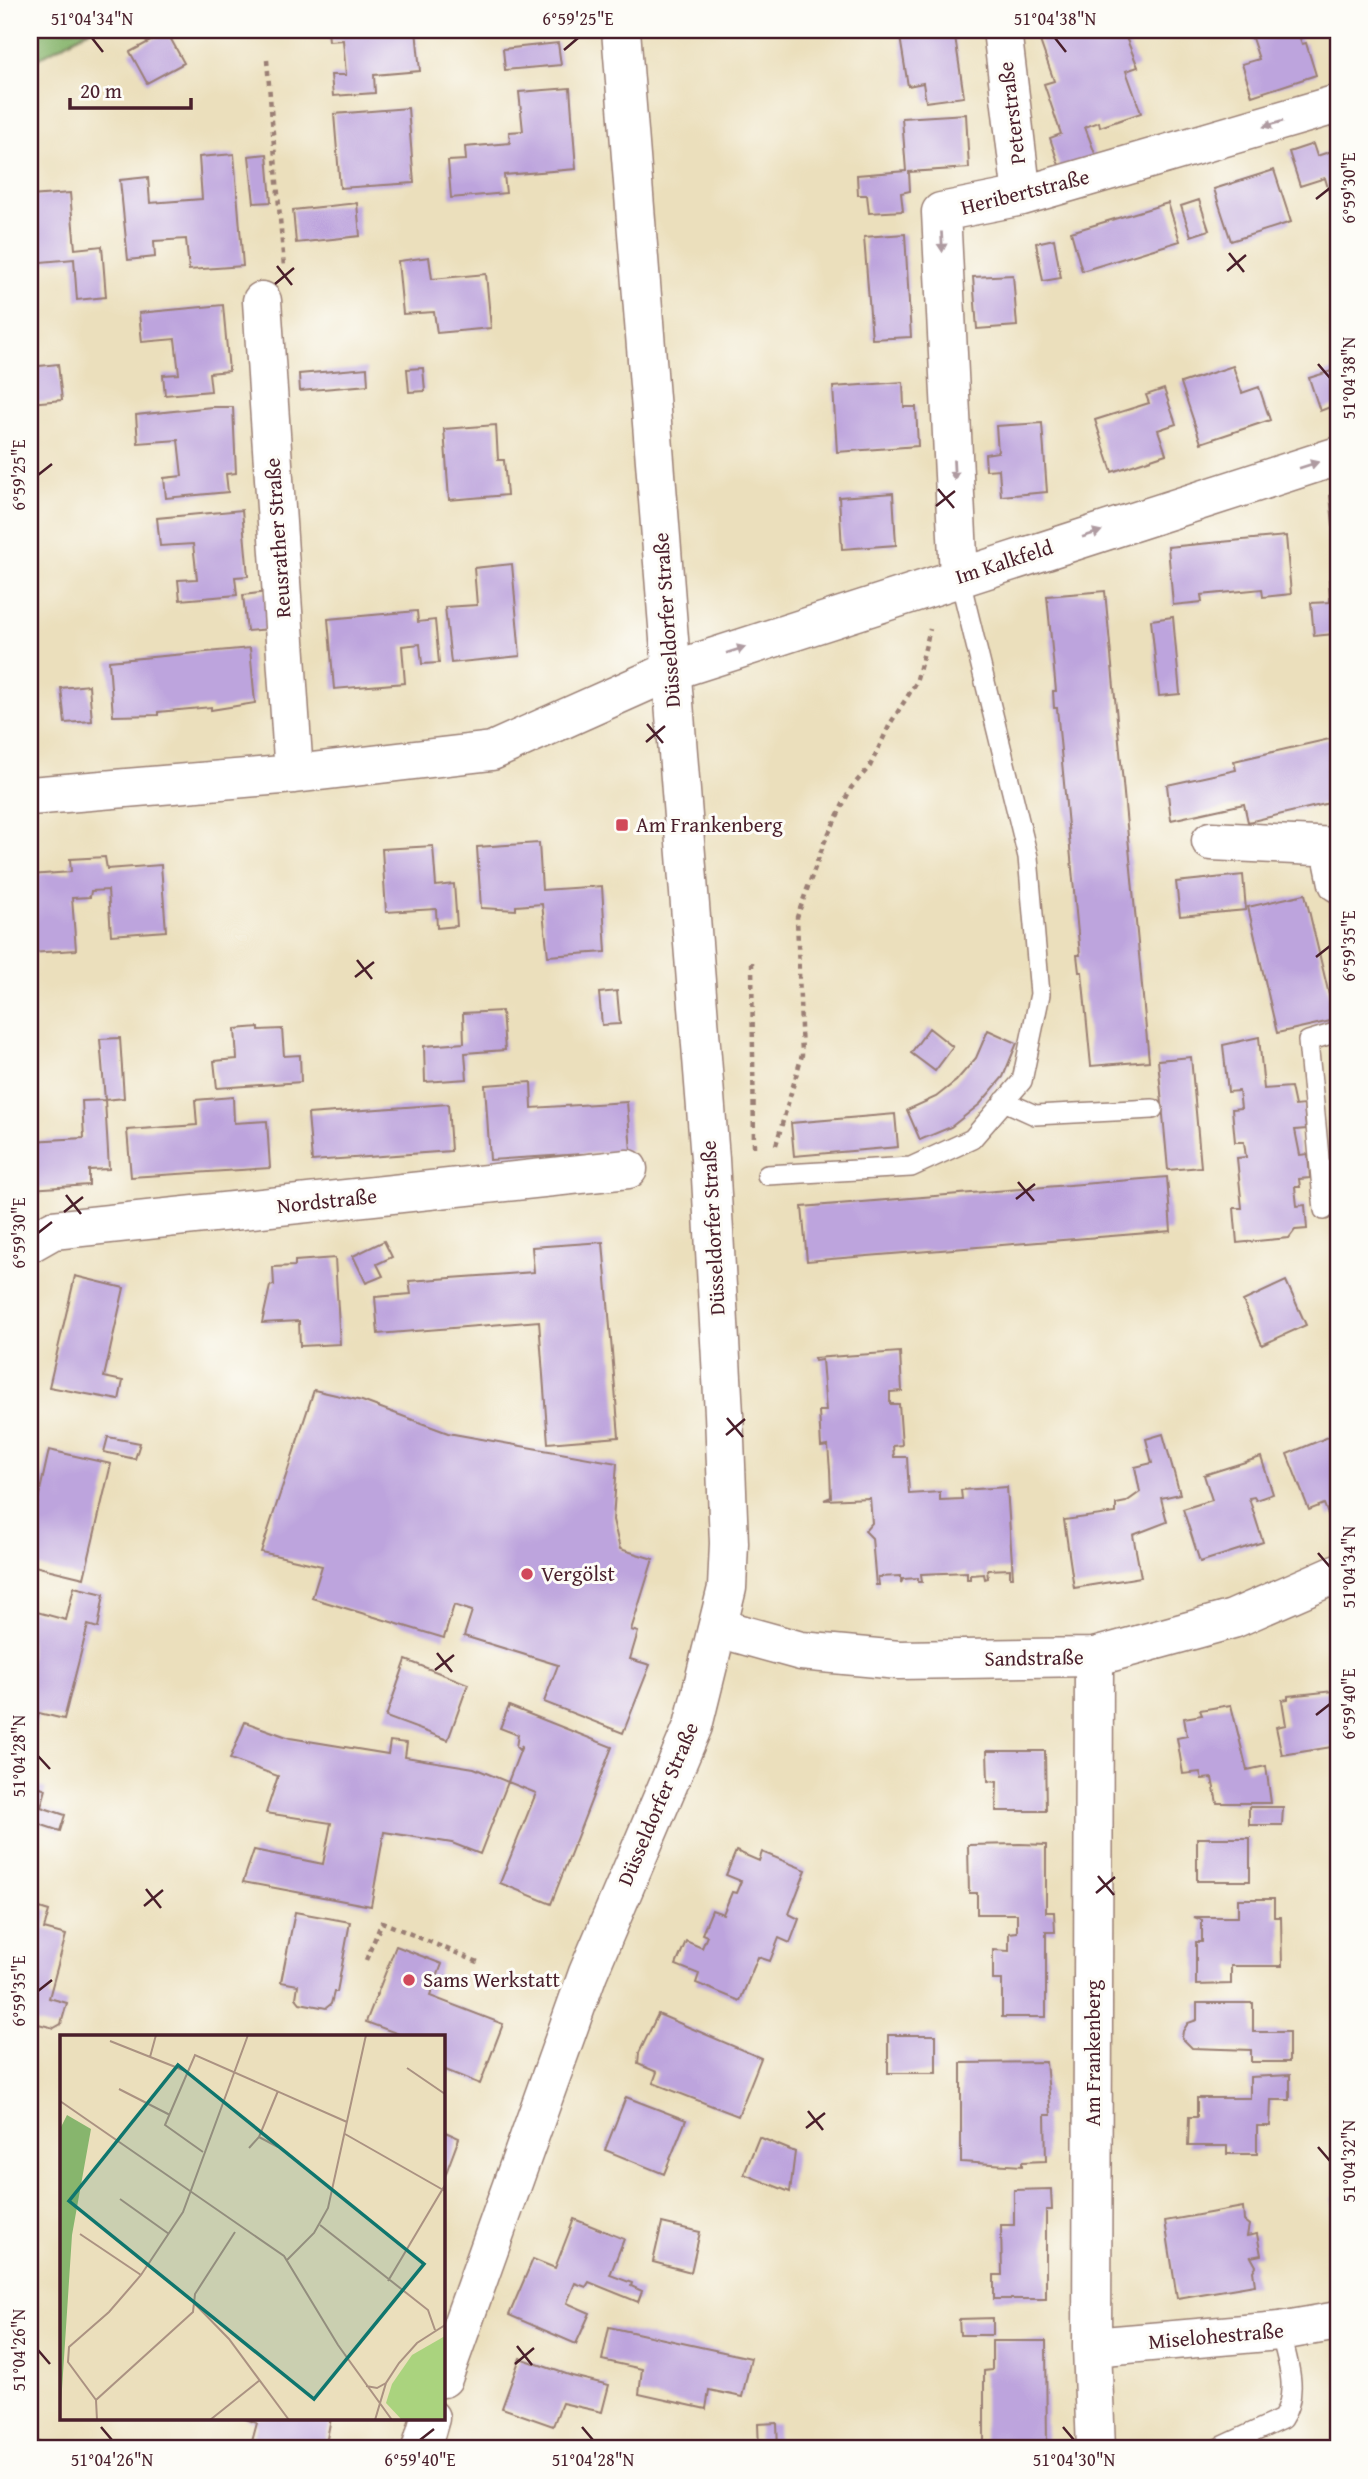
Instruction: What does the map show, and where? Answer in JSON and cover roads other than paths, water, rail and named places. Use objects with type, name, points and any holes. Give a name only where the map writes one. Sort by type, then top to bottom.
[{"type":"street","name":"Düsseldorfer Straße","points":[[444,2375],[588,1973],[692,1726],[727,1588],[729,1543],[724,1414],[691,892],[621,30]]},
{"type":"street","name":"Peterstraße","points":[[1002,30],[1022,197]]},
{"type":"street","name":"Heribertstraße","points":[[959,576],[941,212],[1022,197],[1338,104]]},
{"type":"street","name":"Reusrather Straße","points":[[262,301],[295,774]]},
{"type":"street","name":"Im Kalkfeld","points":[[671,671],[1338,456]]},
{"type":"street","points":[[30,796],[295,774],[492,751],[671,671]]},
{"type":"street","points":[[1211,841],[1336,860]]},
{"type":"street","name":"Nordstraße","points":[[30,1243],[53,1230],[628,1170]]},
{"type":"street","name":"Sandstraße","points":[[718,1628],[801,1651],[899,1660],[1094,1657],[1233,1619],[1338,1573]]},
{"type":"street","name":"Am Frankenberg","points":[[1094,1657],[1092,2347],[1096,2449]]},
{"type":"street","name":"Miselohestraße","points":[[1092,2347],[1280,2331],[1338,2321]]},
{"type":"street","points":[[421,2449],[429,2420]]},
{"type":"lane","points":[[767,1175],[911,1167],[972,1139],[1022,1081],[1040,994],[1028,857],[959,576]]},
{"type":"lane","points":[[1324,1210],[1308,1041],[1338,1032]]},
{"type":"lane","points":[[1004,1101],[1035,1115],[1153,1109]]},
{"type":"lane","points":[[1217,2449],[1282,2419],[1288,2410],[1293,2396],[1280,2331]]},
{"type":"place","name":"Am Frankenberg","points":[[622,825]]},
{"type":"place","name":"Vergölst","points":[[527,1574]]},
{"type":"place","name":"Sams Werkstatt","points":[[409,1980]]}]
